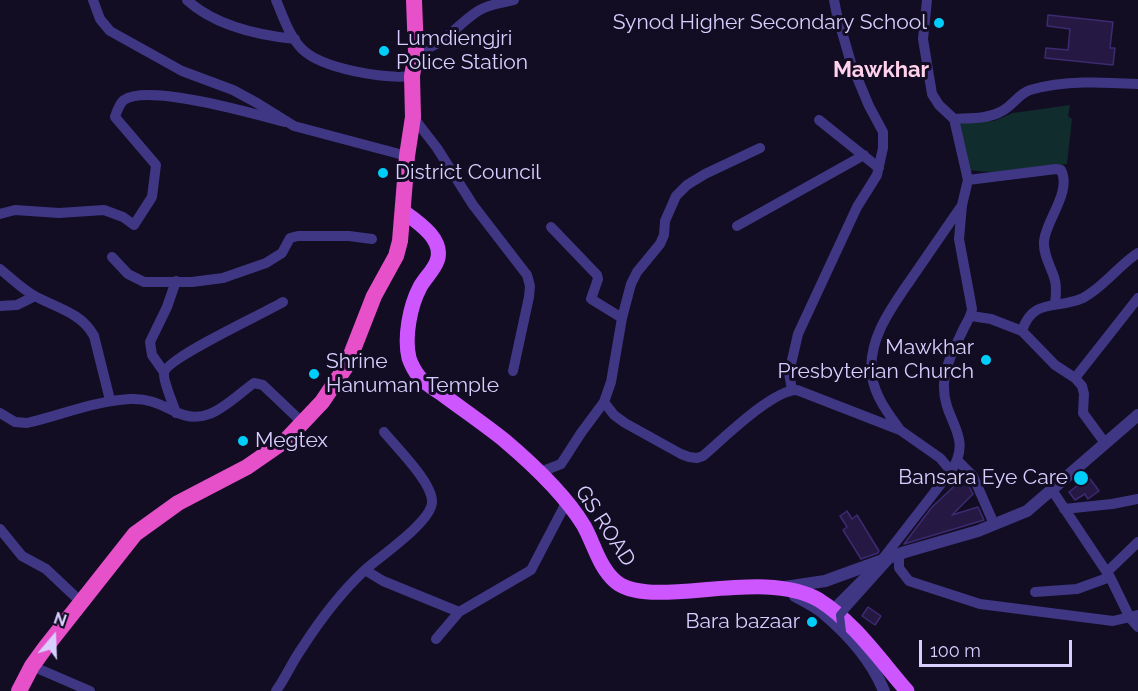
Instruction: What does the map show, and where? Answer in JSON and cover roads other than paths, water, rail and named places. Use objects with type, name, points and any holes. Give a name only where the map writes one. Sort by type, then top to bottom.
[{"type":"highway","points":[[19,691],[32,666],[135,534],[178,502],[261,458],[286,440],[322,402],[347,365],[374,296],[396,256],[404,212],[407,156],[413,117],[412,76],[416,52],[414,0]]},
{"type":"main road","name":"GS ROAD","points":[[404,212],[421,224],[432,237],[439,254],[437,262],[414,302],[407,346],[410,360],[420,378],[504,441],[557,490],[584,525],[609,575],[625,588],[647,593],[750,586],[789,589],[818,600],[836,612],[907,691]]},
{"type":"street","points":[[93,0],[100,19],[110,31],[182,71],[233,90],[294,126],[407,156]]},
{"type":"street","points":[[187,0],[210,18],[225,24],[277,37],[295,39]]},
{"type":"street","points":[[276,0],[302,50],[352,71],[395,77],[412,76]]},
{"type":"street","points":[[416,52],[437,45],[487,6],[514,0]]},
{"type":"street","points":[[792,390],[789,368],[800,327],[857,207],[868,192],[879,168],[883,132],[866,100],[851,63],[834,0]]},
{"type":"street","points":[[842,632],[836,612],[891,557],[951,471],[958,460],[961,449],[959,435],[944,396],[944,386],[945,376],[972,309],[959,239],[962,205],[968,180],[954,119],[939,105],[932,94],[923,39],[927,0]]},
{"type":"street","points":[[954,119],[989,116],[1000,112],[1023,93],[1047,86],[1138,84]]},
{"type":"street","points":[[0,214],[15,210],[59,213],[104,210],[123,217],[134,225],[152,197],[156,165],[115,117],[123,101],[131,97],[165,95],[285,122]]},
{"type":"street","points":[[413,117],[437,148],[473,205],[527,275],[530,285],[529,297],[513,371]]},
{"type":"street","points":[[819,120],[879,168]]},
{"type":"street","points":[[538,473],[561,464],[604,402],[611,382],[622,318],[637,272],[660,244],[669,208],[676,196],[687,185],[705,174],[760,148]]},
{"type":"street","points":[[737,226],[864,155]]},
{"type":"street","points":[[968,180],[1056,169],[1061,171],[1063,174],[1061,192],[1044,242],[1048,265],[1054,277],[1055,304]]},
{"type":"street","points":[[900,430],[880,401],[875,388],[872,375],[876,344],[889,312],[962,205]]},
{"type":"street","points":[[550,227],[597,275],[591,300],[622,318]]},
{"type":"street","points":[[112,257],[136,279],[150,283],[192,282],[223,279],[248,271],[277,258],[288,241],[298,236],[349,236],[372,239]]},
{"type":"street","points":[[1022,331],[1025,322],[1034,310],[1083,298],[1138,253]]},
{"type":"street","points":[[0,269],[34,296],[71,313],[89,327],[94,336],[110,400]]},
{"type":"street","points":[[176,281],[167,308],[150,342],[152,354],[164,372],[176,413]]},
{"type":"street","points":[[0,306],[17,305],[34,296]]},
{"type":"street","points":[[1075,378],[1138,298]]},
{"type":"street","points":[[164,372],[169,363],[282,302]]},
{"type":"street","points":[[971,316],[991,319],[1022,331],[1055,365],[1075,378],[1082,386],[1083,413],[1106,443]]},
{"type":"street","points":[[0,413],[15,422],[27,423],[110,400],[146,400],[157,402],[176,413],[190,417],[209,416],[223,409],[254,383],[263,385],[303,423]]},
{"type":"street","points":[[604,402],[614,416],[625,423],[681,454],[697,458],[704,456],[742,422],[782,393],[792,390],[900,430],[940,459],[951,471]]},
{"type":"street","points":[[781,588],[825,581],[1026,511],[1138,415]]},
{"type":"street","points":[[276,691],[284,681],[300,650],[326,615],[365,570],[427,518],[433,505],[432,494],[423,480],[384,432]]},
{"type":"street","points":[[958,460],[973,476],[994,524]]},
{"type":"street","points":[[1052,490],[1109,574],[1138,627]]},
{"type":"street","points":[[1064,509],[1138,499]]},
{"type":"street","points":[[436,639],[459,612],[531,570],[566,503]]},
{"type":"street","points":[[0,529],[22,556],[46,569],[81,602]]},
{"type":"street","points":[[1035,592],[1077,589],[1109,574],[1138,542]]},
{"type":"street","points":[[891,557],[909,580],[980,604],[1113,621],[1134,617]]},
{"type":"street","points":[[365,570],[383,581],[459,612]]},
{"type":"street","points":[[781,588],[822,612],[868,660],[884,691]]},
{"type":"street","points":[[32,666],[90,691]]},
{"type":"place","name":"Synod Higher Secondary School","points":[[939,23]]},
{"type":"place","name":"Lumdiengjri Police Station","points":[[384,51]]},
{"type":"place","name":"District Council","points":[[383,173]]},
{"type":"place","name":"Mawkhar Presbyterian Church","points":[[986,360]]},
{"type":"place","name":"Shrine Hanuman Temple","points":[[314,374]]},
{"type":"place","name":"Megtex","points":[[243,441]]},
{"type":"place","name":"Bansara Eye Care","points":[[1081,478]]},
{"type":"place","name":"Bara bazaar","points":[[812,622]]},
{"type":"district","name":"Mawkhar","points":[[881,70]]}]
